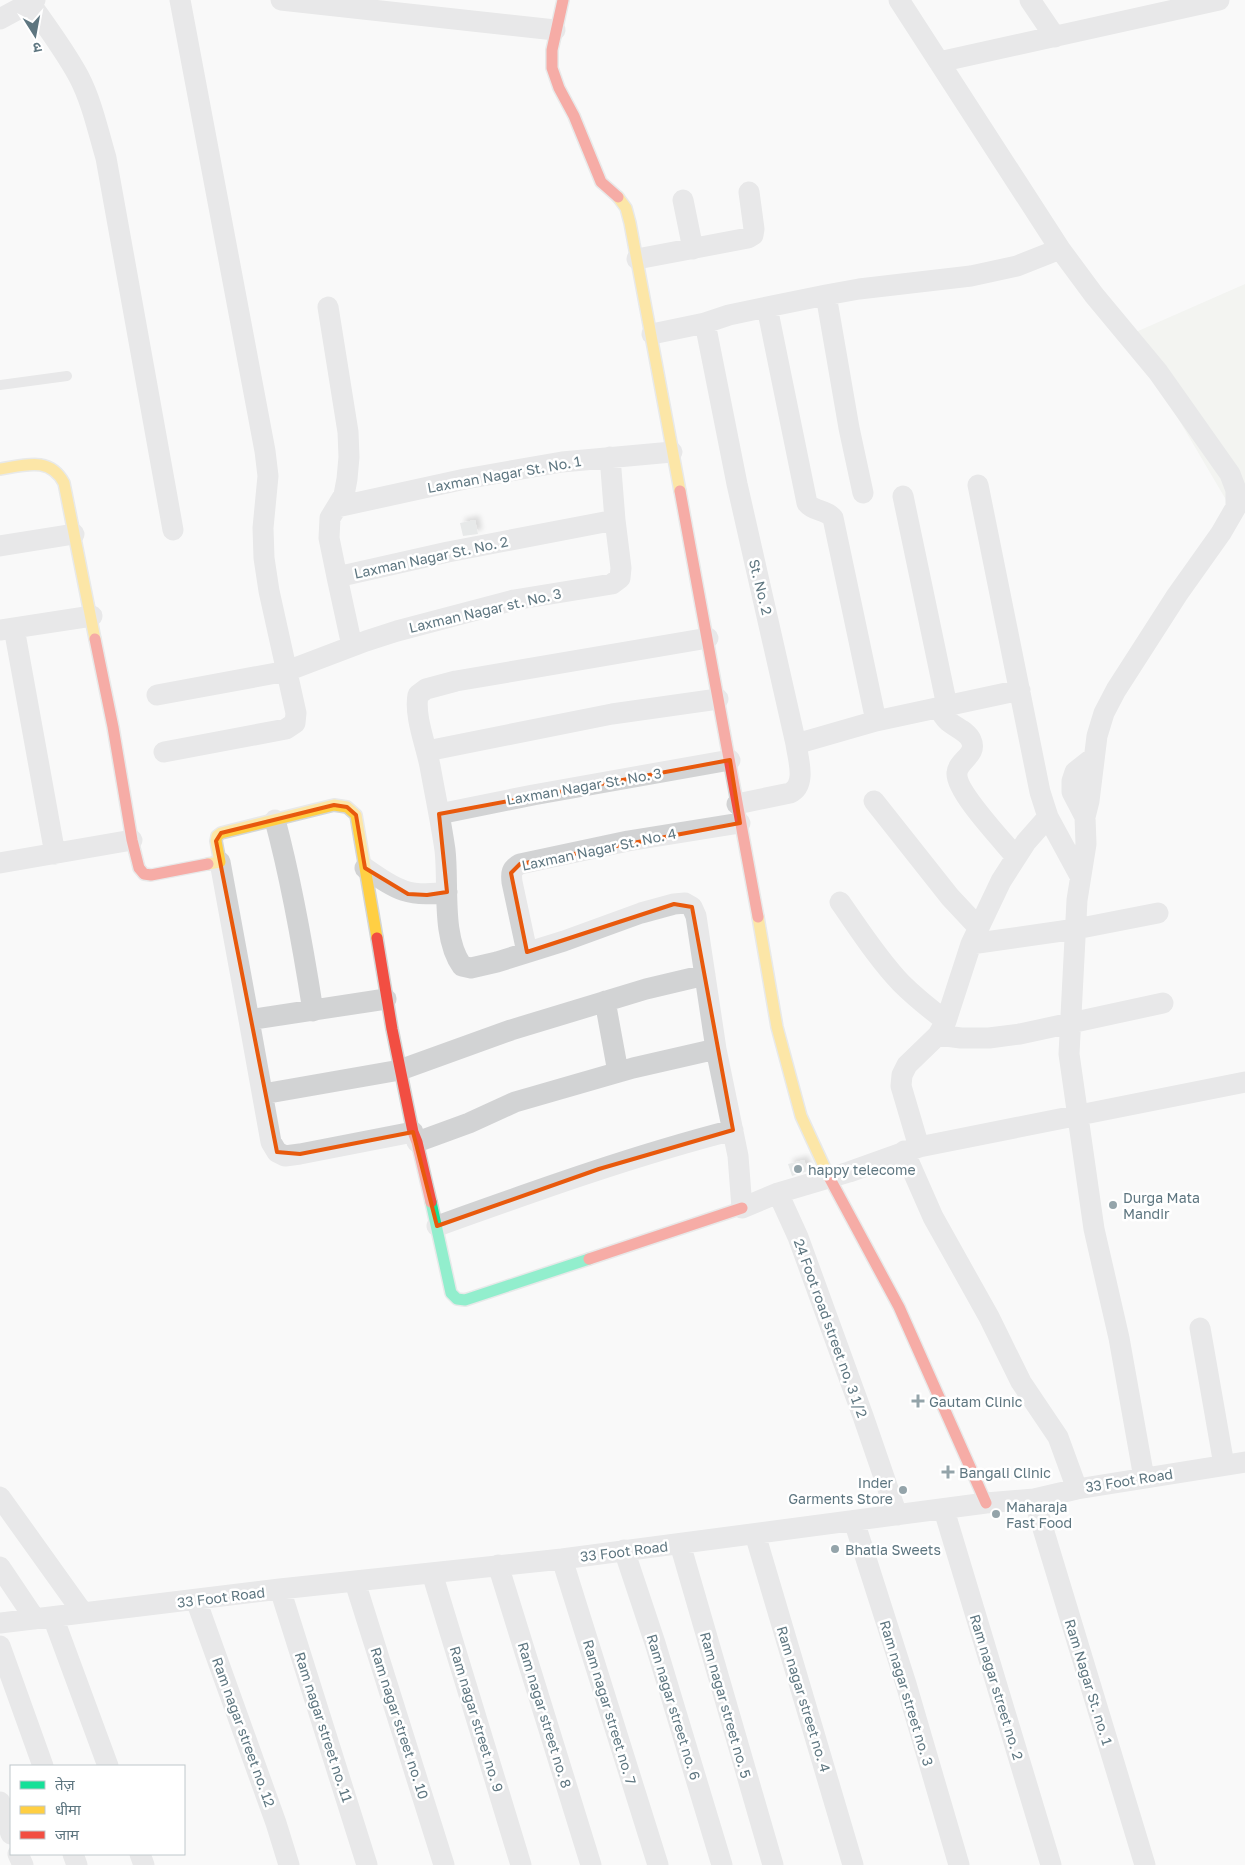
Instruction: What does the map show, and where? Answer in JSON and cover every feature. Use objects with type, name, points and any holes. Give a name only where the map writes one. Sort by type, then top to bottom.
[{"type":"street","points":[[164,752],[286,729],[295,723],[296,713],[269,591],[264,558],[268,476],[266,451],[180,0]]},
{"type":"street","points":[[281,0],[555,30]]},
{"type":"street","points":[[563,0],[555,30],[552,68],[601,182],[620,199],[626,208],[652,334],[777,1027],[801,1116],[829,1177],[868,1245],[899,1307],[986,1503]]},
{"type":"street","points":[[899,0],[1060,249],[1094,295],[1158,372],[1230,474],[1236,490],[1236,507],[1221,533],[1177,595],[1116,690],[1104,713],[1097,736],[1089,801],[1085,817],[1086,844],[1077,900],[1069,1054],[1094,1230],[1119,1338],[1144,1478]]},
{"type":"street","points":[[1030,0],[1055,37]]},
{"type":"street","points":[[939,62],[1219,0]]},
{"type":"street","points":[[19,6],[63,51],[80,78],[94,115],[106,158],[173,530]]},
{"type":"street","points":[[637,259],[748,238],[753,235],[754,230],[749,192]]},
{"type":"street","points":[[683,200],[693,248]]},
{"type":"street","points":[[652,334],[705,323],[767,306],[859,289],[971,276],[1016,266],[1060,249]]},
{"type":"street","points":[[826,295],[849,428],[863,493]]},
{"type":"street","points":[[767,306],[807,503],[811,508],[830,514],[833,518],[876,721]]},
{"type":"street","name":"Laxman Nagar St. No. 2","points":[[328,307],[348,432],[349,457],[348,478],[344,495],[330,518],[329,538],[337,577],[448,552],[615,520]]},
{"type":"street","name":"St. No. 2","points":[[705,323],[737,484],[796,744],[800,777],[799,786],[796,790],[738,813]]},
{"type":"street","name":"Laxman Nagar St. No. 1","points":[[338,506],[464,479],[562,462],[672,452]]},
{"type":"street","points":[[610,457],[615,520]]},
{"type":"street","points":[[0,469],[47,465],[57,471],[64,483],[92,616],[132,840],[139,868],[144,874],[151,874],[220,862]]},
{"type":"street","points":[[978,485],[1040,792],[1048,818],[1080,876]]},
{"type":"street","points":[[903,496],[946,720],[971,739],[972,748],[969,756],[958,769],[956,775],[958,784],[1016,857]]},
{"type":"street","name":"Laxman Nagar st. No. 3","points":[[156,695],[287,671],[397,631],[514,600],[612,584],[620,578],[621,568],[615,520]]},
{"type":"street","points":[[0,546],[74,534]]},
{"type":"street","points":[[337,577],[352,646]]},
{"type":"street","points":[[55,854],[7,629],[92,616]]},
{"type":"street","points":[[708,638],[456,681],[426,689],[418,695],[416,706],[427,751],[445,851],[449,922],[453,945],[462,966],[471,968],[527,952],[564,941],[641,913],[685,903],[692,907],[696,916],[716,1049],[738,1156],[742,1208]]},
{"type":"street","points":[[796,744],[876,721],[1020,690]]},
{"type":"street","points":[[427,751],[612,714],[718,699]]},
{"type":"street","points":[[1085,817],[1072,792],[1072,782],[1075,772],[1094,757]]},
{"type":"street","name":"Laxman Nagar St. No. 3","points":[[439,814],[533,794],[730,760]]},
{"type":"street","points":[[1040,792],[1072,792]]},
{"type":"street","points":[[874,801],[950,897],[975,936]]},
{"type":"street","points":[[716,1049],[618,1072],[515,1102],[415,1137],[285,1156],[277,1152],[271,1142],[216,841],[217,836],[221,833],[334,805],[347,807],[356,815],[386,999],[400,1070],[415,1137],[437,1226],[451,1293],[456,1298],[465,1300],[742,1208],[778,1193],[849,1172],[911,1149],[1245,1082]]},
{"type":"street","name":"Laxman Nagar St. No. 4","points":[[527,952],[511,873],[520,864],[628,841],[738,813]]},
{"type":"street","points":[[1048,818],[1026,842],[1001,881],[975,936],[942,1028],[907,1065],[902,1075],[901,1086],[911,1149],[933,1217],[989,1317],[1021,1382],[1058,1437],[1078,1489]]},
{"type":"street","points":[[275,820],[297,914],[313,1011]]},
{"type":"street","points":[[0,864],[132,840]]},
{"type":"street","points":[[365,868],[408,894],[428,895],[447,892]]},
{"type":"street","points":[[840,902],[880,958],[901,983],[923,1003],[942,1028],[961,1038],[989,1038],[1020,1034],[1163,1003]]},
{"type":"street","points":[[975,936],[1076,929],[1158,913]]},
{"type":"street","points":[[263,1094],[400,1070],[511,1030],[646,989],[704,975]]},
{"type":"street","points":[[249,1020],[386,999]]},
{"type":"street","points":[[605,1001],[618,1072]]},
{"type":"street","points":[[437,1226],[599,1169],[681,1143],[733,1130]]},
{"type":"street","name":"24 Foot road street no, 3 1/2","points":[[778,1193],[798,1237],[897,1515]]},
{"type":"street","points":[[1200,1328],[1224,1465]]},
{"type":"street","name":"33 Foot Road","points":[[0,1623],[280,1589],[562,1559],[986,1503],[1034,1499],[1078,1489],[1245,1462]]},
{"type":"street","points":[[0,1497],[83,1613]]},
{"type":"street","name":"Ram Nagar St. no. 1","points":[[1034,1499],[1145,1865]]},
{"type":"street","name":"Ram nagar street no. 2","points":[[944,1510],[1051,1865]]},
{"type":"street","name":"Ram nagar street no. 3","points":[[854,1521],[906,1684],[959,1865]]},
{"type":"street","name":"Ram nagar street no. 4","points":[[755,1534],[854,1865]]},
{"type":"street","name":"Ram nagar street no. 5","points":[[680,1544],[773,1865]]},
{"type":"street","name":"Ram nagar street no. 6","points":[[624,1550],[655,1643],[722,1865]]},
{"type":"street","name":"Ram nagar street no. 7","points":[[562,1559],[658,1865]]},
{"type":"street","name":"Ram nagar street no. 8","points":[[498,1565],[591,1865]]},
{"type":"street","points":[[0,1567],[44,1618],[108,1765]]},
{"type":"street","name":"Ram nagar street no. 9","points":[[432,1573],[521,1865]]},
{"type":"street","name":"Ram nagar street no. 10","points":[[355,1582],[444,1865]]},
{"type":"street","name":"Ram nagar street no. 11","points":[[280,1589],[367,1865]]},
{"type":"street","name":"Ram nagar street no. 12","points":[[196,1600],[276,1823],[289,1865]]},
{"type":"street","points":[[0,1646],[9,1696],[43,1765]]},
{"type":"street","points":[[0,1802],[10,1831]]},
{"type":"lane","points":[[0,385],[66,376]]},
{"type":"highlighted area","points":[[730,760],[740,823],[520,864],[511,873],[527,952],[674,904],[692,907],[733,1130],[599,1169],[437,1226],[413,1132],[300,1154],[277,1152],[216,841],[221,833],[334,805],[347,807],[356,815],[365,868],[408,894],[427,895],[447,892],[439,814]]},
{"type":"shaded area","points":[[1245,284],[1245,504],[1232,510],[1129,335]]},
{"type":"building","points":[[475,520],[478,534],[463,536],[460,523]]},
{"type":"building","name":"happy telecome","points":[[804,1160],[808,1171],[792,1176],[788,1164]]},
{"type":"traffic: fast","points":[[431,1202],[451,1293],[457,1299],[465,1300],[589,1259]]},
{"type":"traffic: slow","points":[[618,197],[626,208],[630,223],[680,491]]},
{"type":"traffic: slow","points":[[0,469],[36,464],[52,469],[64,483],[95,639]]},
{"type":"traffic: slow","points":[[208,864],[220,862],[216,841],[217,836],[221,833],[334,805],[347,807],[356,815],[377,938]]},
{"type":"traffic: slow","points":[[758,917],[777,1027],[801,1116],[829,1177]]},
{"type":"traffic: jam","points":[[563,0],[552,50],[552,68],[601,182],[618,197]]},
{"type":"traffic: jam","points":[[680,491],[758,917]]},
{"type":"traffic: jam","points":[[95,639],[113,727],[132,840],[139,868],[144,874],[151,875],[208,864]]},
{"type":"traffic: jam","points":[[377,938],[392,1029],[413,1132],[431,1202]]},
{"type":"traffic: jam","points":[[829,1177],[899,1307],[986,1503]]},
{"type":"traffic: jam","points":[[589,1259],[742,1208]]},
{"type":"place","name":"happy telecome","points":[[798,1169]]},
{"type":"place","name":"Durga Mata Mandir","points":[[1113,1205]]},
{"type":"place","name":"Gautam Clinic","points":[[918,1401]]},
{"type":"place","name":"Bangali Clinic","points":[[948,1472]]},
{"type":"place","name":"Inder Garments Store","points":[[903,1490]]},
{"type":"place","name":"Maharaja Fast Food","points":[[996,1514]]},
{"type":"place","name":"Bhatia Sweets","points":[[835,1549]]}]
